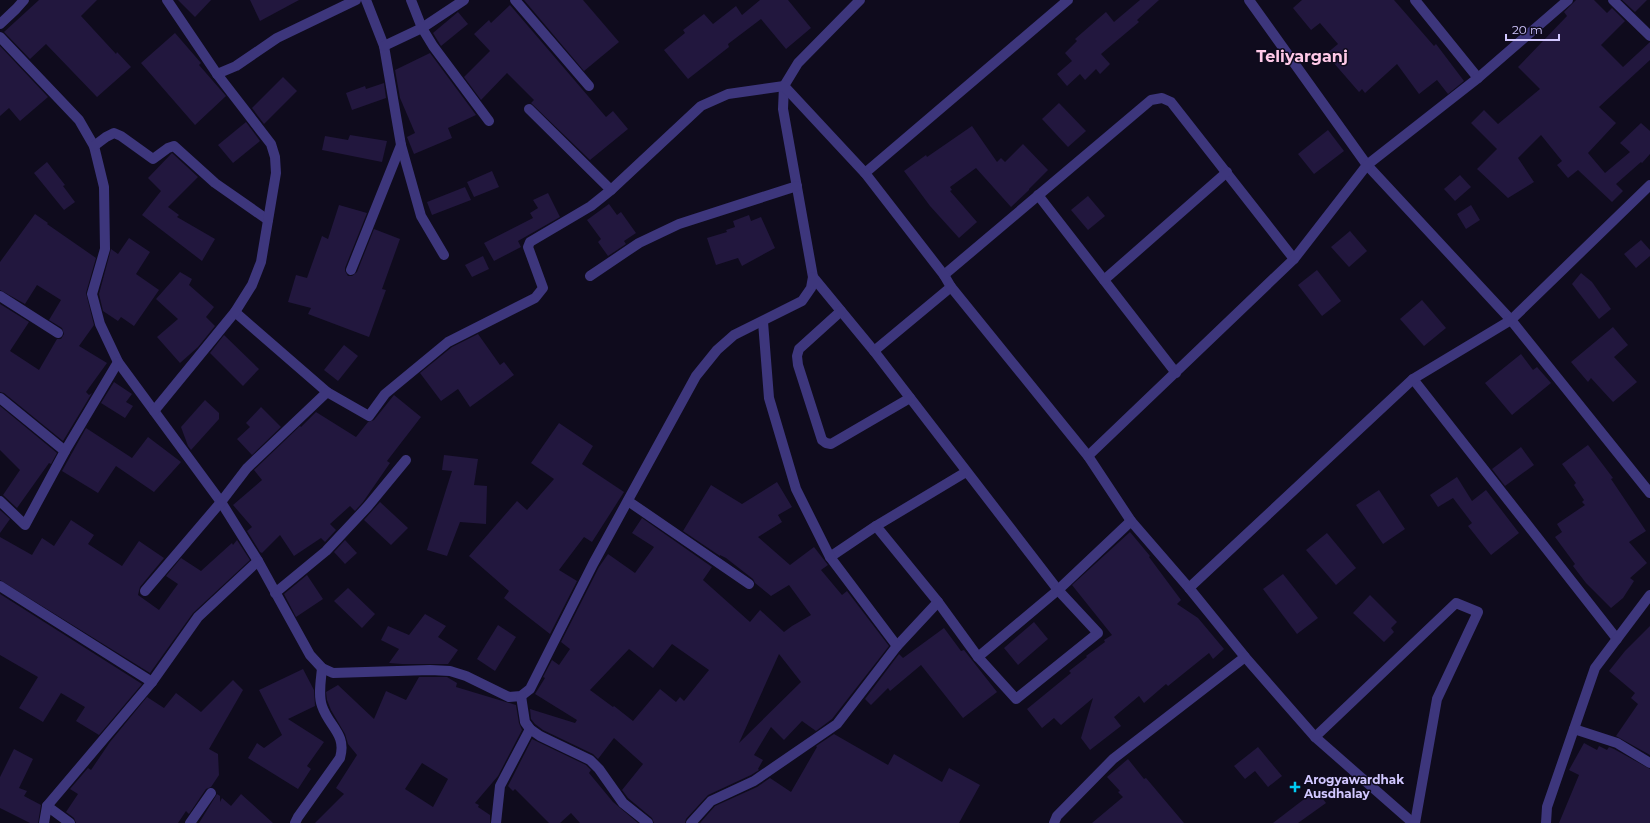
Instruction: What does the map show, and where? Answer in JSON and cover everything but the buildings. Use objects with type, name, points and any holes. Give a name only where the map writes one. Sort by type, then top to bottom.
[{"type":"street","points":[[0,24],[24,0]]},
{"type":"street","points":[[154,411],[235,312],[252,285],[261,262],[276,173],[276,157],[271,144],[217,74],[168,0]]},
{"type":"street","points":[[217,74],[236,66],[277,38],[356,0]]},
{"type":"street","points":[[366,0],[384,46],[401,145],[421,216],[444,255]]},
{"type":"street","points":[[411,0],[422,28],[489,121]]},
{"type":"street","points":[[384,46],[422,28],[464,0]]},
{"type":"street","points":[[515,0],[589,86]]},
{"type":"street","points":[[0,37],[79,120],[94,146],[104,187],[105,249],[92,294],[100,324],[118,362],[221,502],[258,561],[310,654],[322,668],[333,673],[430,670],[450,671],[466,676],[509,696],[521,696],[530,689],[593,564],[696,376],[717,350],[734,335],[763,322],[802,301],[811,288],[813,277],[783,109],[784,86],[798,63],[860,0]]},
{"type":"street","points":[[865,173],[1068,0]]},
{"type":"street","points":[[1249,0],[1367,165],[1511,320],[1650,493]]},
{"type":"street","points":[[1414,0],[1478,78]]},
{"type":"street","points":[[1088,456],[1294,259],[1367,165],[1478,78],[1568,0]]},
{"type":"street","points":[[1613,0],[1650,36]]},
{"type":"street","points":[[784,86],[865,173],[944,275],[951,287],[1088,456],[1131,521],[1189,588],[1245,657],[1315,737],[1414,823]]},
{"type":"street","points":[[235,312],[327,392],[369,416],[385,394],[448,342],[534,298],[543,288],[528,247],[530,242],[591,206],[611,190],[701,106],[728,94],[784,86]]},
{"type":"street","points":[[944,275],[1151,100],[1162,98],[1171,102],[1294,259]]},
{"type":"street","points":[[528,109],[611,190]]},
{"type":"street","points":[[94,146],[106,136],[114,133],[153,159],[168,148],[174,146],[203,174],[268,220]]},
{"type":"street","points":[[351,270],[401,145]]},
{"type":"street","points":[[1104,280],[1227,172]]},
{"type":"street","points":[[1189,588],[1413,379],[1511,320],[1650,185]]},
{"type":"street","points":[[590,276],[639,243],[679,224],[797,186]]},
{"type":"street","points":[[1038,195],[1176,373]]},
{"type":"street","points":[[813,277],[874,351],[1058,590],[1098,633],[1016,699],[978,656],[938,602],[876,526]]},
{"type":"street","points":[[874,351],[951,287]]},
{"type":"street","points":[[0,296],[58,333]]},
{"type":"street","points":[[841,311],[799,349],[797,356],[798,365],[822,440],[831,444],[910,398]]},
{"type":"street","points":[[763,322],[769,398],[796,489],[830,557],[897,646]]},
{"type":"street","points":[[0,501],[25,525],[65,451],[118,362]]},
{"type":"street","points":[[1413,379],[1616,639]]},
{"type":"street","points":[[145,591],[221,502],[247,468],[327,392]]},
{"type":"street","points":[[0,398],[65,451]]},
{"type":"street","points":[[275,593],[326,551],[368,506],[406,460]]},
{"type":"street","points":[[830,557],[876,526],[966,472]]},
{"type":"street","points":[[628,501],[749,584]]},
{"type":"street","points":[[978,656],[1058,590],[1131,521]]},
{"type":"street","points":[[44,823],[47,806],[152,682],[198,617],[258,561]]},
{"type":"street","points":[[0,586],[152,682]]},
{"type":"street","points":[[1546,823],[1547,807],[1594,668],[1650,595]]},
{"type":"street","points":[[691,823],[711,802],[754,781],[837,724],[897,646],[938,602]]},
{"type":"street","points":[[1315,737],[1456,603],[1478,612],[1437,699],[1414,823]]},
{"type":"street","points":[[1054,823],[1057,816],[1113,759],[1245,657]]},
{"type":"street","points":[[295,823],[340,758],[343,748],[342,740],[321,705],[322,668]]},
{"type":"street","points":[[521,696],[525,722],[530,729],[540,736],[590,760],[599,769],[623,803],[648,823]]},
{"type":"street","points":[[496,823],[500,786],[530,729]]},
{"type":"street","points":[[1574,729],[1617,743],[1650,763]]},
{"type":"street","points":[[190,823],[211,793]]},
{"type":"street","points":[[47,806],[70,823]]},
{"type":"place","name":"Arogyawardhak Ausdhalay","points":[[1295,787]]},
{"type":"district","name":"Teliyarganj","points":[[1302,56]]}]
